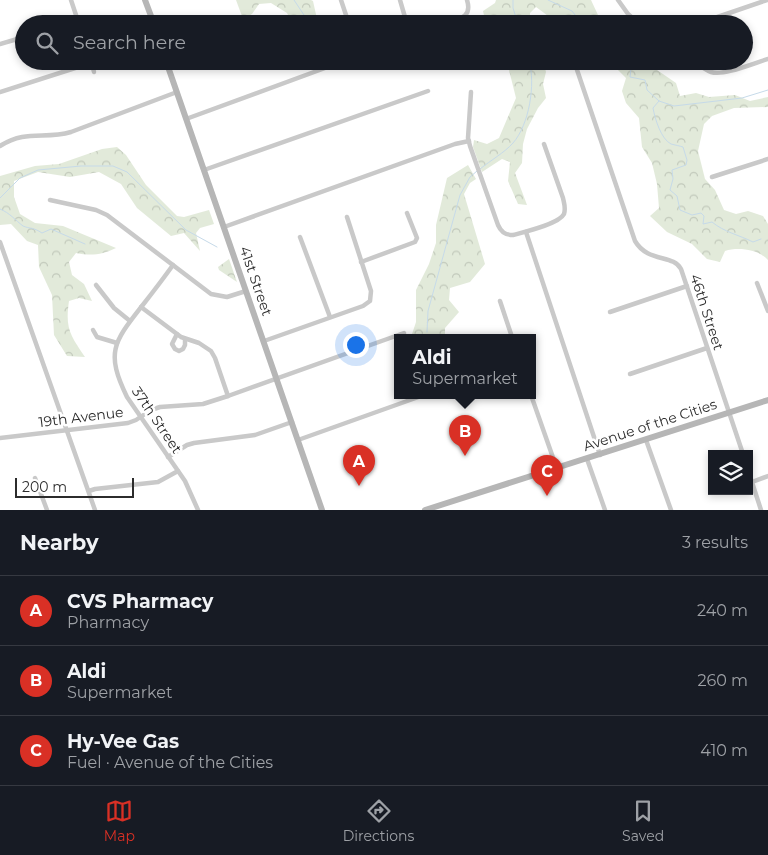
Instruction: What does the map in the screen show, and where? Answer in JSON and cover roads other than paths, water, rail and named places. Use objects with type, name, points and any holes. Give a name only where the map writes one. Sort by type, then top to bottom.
[{"type":"street","points":[[71,0],[76,15]]},
{"type":"street","points":[[145,0],[151,15]]},
{"type":"street","points":[[341,0],[346,15]]},
{"type":"street","points":[[400,0],[404,15]]},
{"type":"street","points":[[464,15],[469,11],[467,0]]},
{"type":"street","points":[[618,0],[629,15]]},
{"type":"street","points":[[724,15],[768,0]]},
{"type":"street","points":[[0,44],[15,39]]},
{"type":"street","points":[[753,64],[768,59]]},
{"type":"street","points":[[0,92],[68,70]]},
{"type":"street","name":"41st Street","points":[[169,70],[322,510]]},
{"type":"street","points":[[186,119],[319,70]]},
{"type":"street","name":"46th Street","points":[[577,70],[636,241],[643,251],[651,256],[678,264],[742,450]]},
{"type":"street","points":[[708,70],[713,73],[732,70]]},
{"type":"street","points":[[204,170],[428,90]]},
{"type":"street","points":[[0,146],[22,136],[54,135],[71,132],[177,92]]},
{"type":"street","points":[[471,92],[468,142],[502,232],[513,235],[526,232],[559,219],[565,210],[563,198],[544,144]]},
{"type":"street","points":[[224,227],[455,144],[468,142]]},
{"type":"street","points":[[712,178],[768,159]]},
{"type":"street","points":[[50,200],[96,210],[108,215],[208,292],[227,297],[246,291]]},
{"type":"street","points":[[361,262],[411,244],[416,240],[407,213]]},
{"type":"street","points":[[264,342],[363,306],[370,301],[371,292],[347,217]]},
{"type":"street","points":[[526,232],[600,455]]},
{"type":"street","points":[[300,237],[330,317]]},
{"type":"street","points":[[0,242],[95,510]]},
{"type":"street","name":"37th Street","points":[[173,265],[120,335],[114,356],[124,392],[178,471],[192,494],[198,510]]},
{"type":"street","points":[[757,284],[768,311]]},
{"type":"street","points":[[96,285],[114,308],[130,321]]},
{"type":"street","points":[[610,312],[687,286]]},
{"type":"street","points":[[500,301],[511,334]]},
{"type":"street","points":[[141,307],[177,334],[185,339],[199,343],[211,351],[228,396]]},
{"type":"street","points":[[93,330],[97,338],[117,343]]},
{"type":"street","points":[[177,334],[172,344],[175,349],[179,351],[184,350],[185,339]]},
{"type":"street","name":"19th Avenue","points":[[0,438],[128,423],[160,407],[204,404],[394,337]]},
{"type":"street","points":[[630,374],[707,348]]},
{"type":"street","points":[[298,440],[413,399]]},
{"type":"street","points":[[533,399],[557,469]]},
{"type":"street","name":"Avenue of the Cities","points":[[425,510],[768,400]]},
{"type":"street","points":[[168,456],[182,447],[194,443],[255,435],[292,422]]},
{"type":"street","points":[[646,440],[671,510]]},
{"type":"street","points":[[587,459],[605,510]]},
{"type":"street","points":[[89,491],[158,482],[178,471]]},
{"type":"street","points":[[753,482],[768,476]]},
{"type":"street","points":[[35,478],[47,510]]},
{"type":"street","points":[[753,485],[761,510]]},
{"type":"waterway","points":[[294,0],[304,15]]},
{"type":"waterway","points":[[513,0],[515,15]]},
{"type":"waterway","points":[[548,0],[572,11],[575,15]]},
{"type":"waterway","points":[[480,169],[509,147],[519,135],[530,104],[531,70]]},
{"type":"waterway","points":[[631,70],[630,77],[645,80],[647,90],[659,101],[674,106],[742,98],[768,90]]},
{"type":"waterway","points":[[659,101],[653,108],[659,128],[667,141],[683,147],[687,160],[686,165],[672,170],[673,179],[670,190],[677,196],[680,210],[692,215],[701,213],[704,216],[703,224],[712,222],[727,231],[753,242],[761,239]]},
{"type":"waterway","points":[[0,198],[20,178],[38,170],[81,166],[113,166],[127,172],[186,230],[217,247]]},
{"type":"waterway","points":[[427,332],[428,311],[460,195],[470,177],[477,171]]},
{"type":"waterway","points":[[0,209],[23,226],[42,233],[51,229],[85,244]]},
{"type":"place","name":"Aldi","points":[[465,456]]},
{"type":"place","name":"CVS Pharmacy","points":[[359,486]]},
{"type":"place","name":"Hy-Vee Gas","points":[[547,496]]}]
